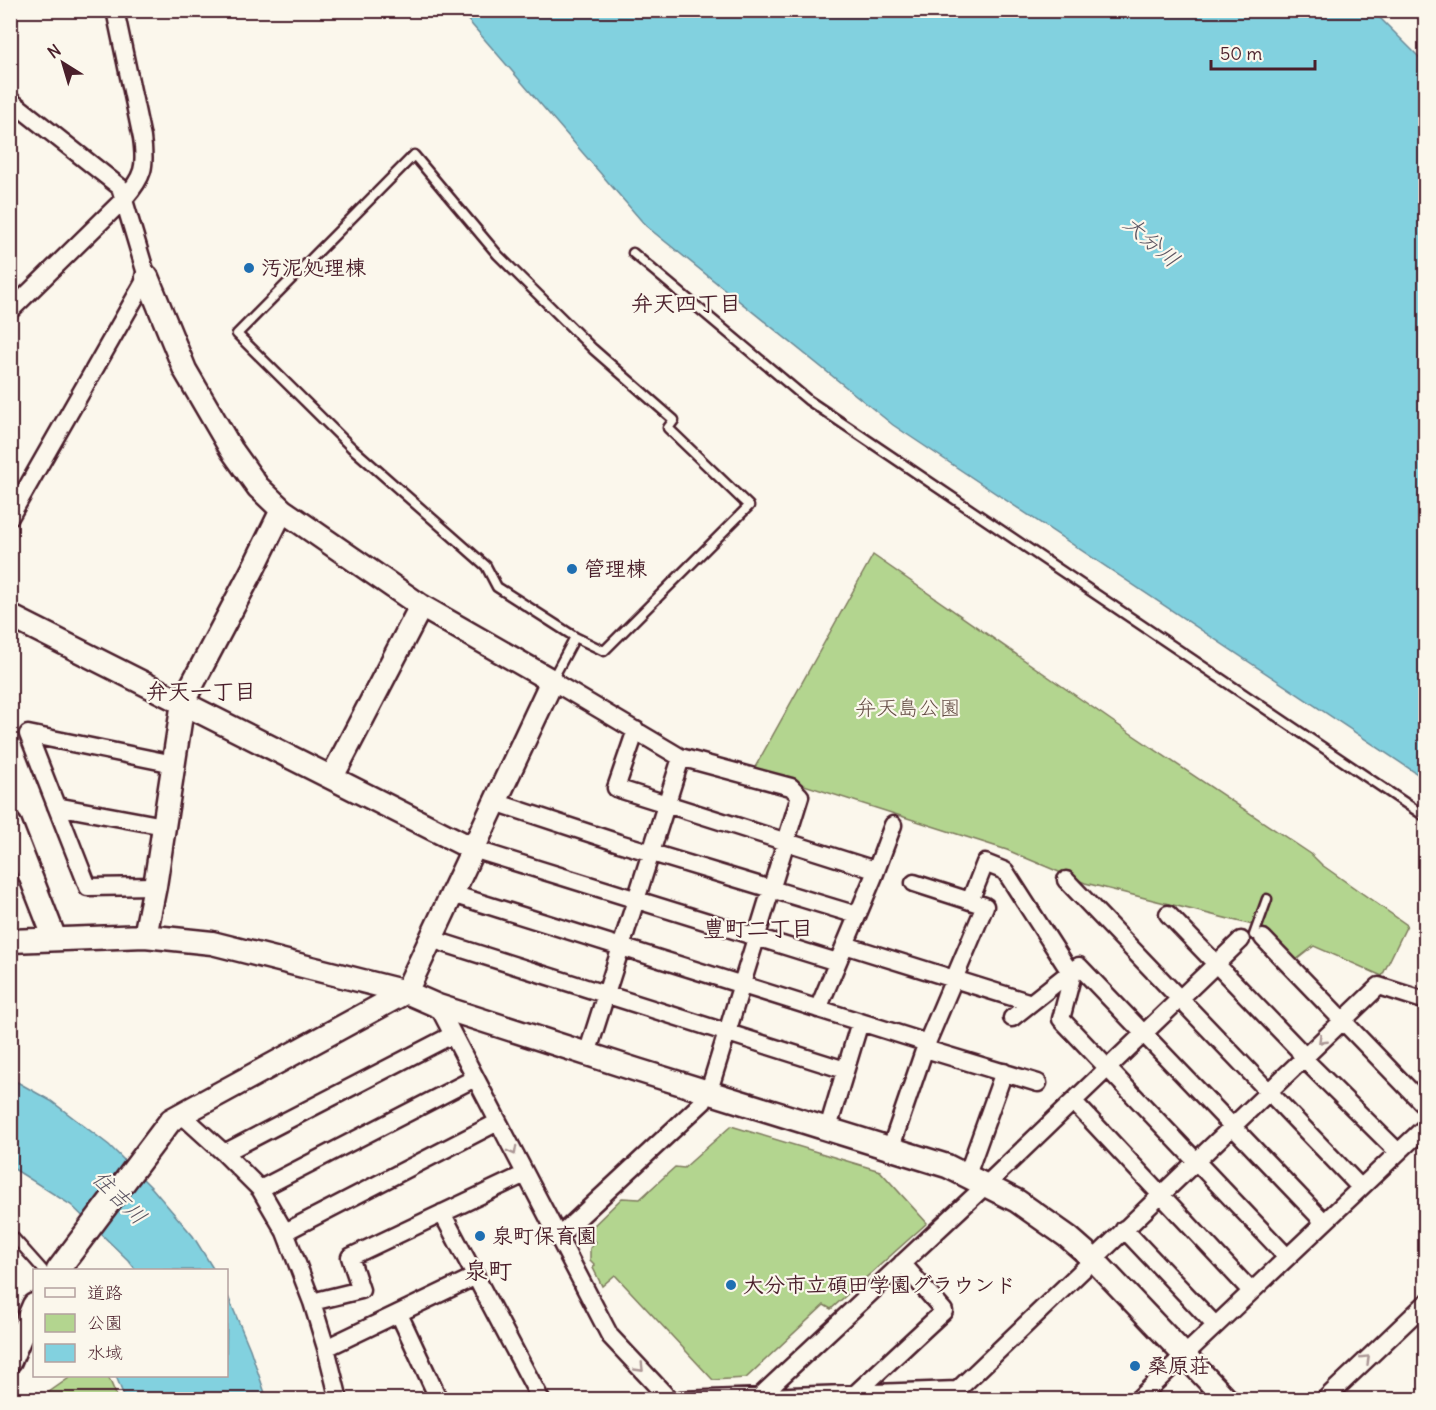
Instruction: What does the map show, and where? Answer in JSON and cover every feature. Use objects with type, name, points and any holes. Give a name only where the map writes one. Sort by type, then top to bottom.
[{"type":"street","points":[[10,311],[124,199],[144,171],[145,159],[115,10]]},
{"type":"street","points":[[10,100],[120,187],[147,277],[184,370],[231,449],[258,487],[282,510],[421,606],[681,758],[791,787],[800,796],[742,985],[703,1102],[558,1237]]},
{"type":"street","points":[[10,517],[147,277]]},
{"type":"street","points":[[145,936],[155,886],[183,702],[282,510]]},
{"type":"street","points":[[332,777],[421,606]]},
{"type":"street","points":[[10,616],[473,849],[837,962]]},
{"type":"street","points":[[59,1269],[176,1117],[406,992],[552,681]]},
{"type":"street","points":[[636,730],[616,788],[875,870]]},
{"type":"street","points":[[155,886],[88,887],[28,734],[174,764]]},
{"type":"street","points":[[587,1054],[681,758]]},
{"type":"street","points":[[495,802],[857,915]]},
{"type":"street","points":[[56,806],[164,826]]},
{"type":"street","points":[[10,824],[55,939]]},
{"type":"street","points":[[818,1009],[892,825]]},
{"type":"street","points":[[970,901],[986,863],[1005,871],[1072,977],[1061,1019],[1287,1257]]},
{"type":"street","points":[[1066,880],[1360,1187]]},
{"type":"street","points":[[891,1148],[926,1045],[985,906],[915,883]]},
{"type":"street","points":[[452,894],[921,1041],[932,1051],[1038,1083]]},
{"type":"street","points":[[1168,914],[1298,1049],[1303,1058],[1398,1152]]},
{"type":"street","points":[[10,941],[145,936],[212,943],[406,992],[438,1006],[587,1054],[947,1166],[1017,1201],[1041,1217],[1093,1259],[1227,1400]]},
{"type":"street","points":[[758,1397],[902,1263],[976,1180],[1074,1102],[1217,964],[1252,938],[1342,1021],[1425,1107]]},
{"type":"street","points":[[430,939],[845,1070]]},
{"type":"street","points":[[845,945],[1031,1003]]},
{"type":"street","points":[[1012,1018],[1079,966],[1324,1222]]},
{"type":"street","points":[[680,1400],[856,1393],[952,1395],[1379,986],[1425,1001]]},
{"type":"street","points":[[438,1006],[610,1336],[670,1400]]},
{"type":"street","points":[[828,1128],[860,1022]]},
{"type":"street","points":[[224,1153],[452,1035]]},
{"type":"street","points":[[976,1180],[1004,1072]]},
{"type":"street","points":[[260,1189],[475,1078]]},
{"type":"street","points":[[1074,1102],[1251,1291]]},
{"type":"street","points":[[176,1117],[224,1153],[260,1189],[285,1232],[327,1348],[339,1400]]},
{"type":"street","points":[[285,1232],[498,1122]]},
{"type":"street","points":[[1137,1400],[1425,1126]]},
{"type":"street","points":[[312,1302],[361,1290],[350,1257],[525,1174]]},
{"type":"street","points":[[442,1213],[541,1400]]},
{"type":"street","points":[[1124,1229],[1215,1325]]},
{"type":"street","points":[[856,1393],[944,1311],[902,1263]]},
{"type":"street","points":[[327,1348],[476,1276]]},
{"type":"street","points":[[1324,1400],[1425,1303]]},
{"type":"street","points":[[10,1361],[33,1307]]},
{"type":"street","points":[[399,1314],[439,1400]]},
{"type":"lane","points":[[414,155],[498,255],[593,349],[674,420],[668,428],[749,506],[604,651],[575,637],[497,587],[486,566],[351,447],[237,333],[414,155]]},
{"type":"lane","points":[[633,253],[808,400],[1425,817]]},
{"type":"lane","points":[[552,681],[575,637]]},
{"type":"lane","points":[[1252,938],[1268,899]]},
{"type":"lane","points":[[10,1233],[42,1269]]},
{"type":"green space","name":"弁天島公園","points":[[873,555],[1115,723],[1311,854],[1322,865],[1407,925],[1382,976],[1314,946],[1296,960],[1262,928],[1272,901],[1262,898],[1253,925],[1085,883],[1007,850],[754,769]]},
{"type":"green space","name":"大分市立碩田学園グラウンド","points":[[731,1126],[880,1171],[927,1223],[831,1309],[824,1305],[746,1378],[713,1380],[615,1275],[602,1286],[593,1268],[595,1265],[590,1260],[590,1248],[596,1242],[587,1232],[622,1198],[640,1199],[675,1167],[684,1168]]},
{"type":"green space","points":[[71,1377],[108,1377],[118,1399],[44,1399],[49,1392]]},
{"type":"water","name":"大分川","points":[[460,11],[1373,11],[1425,63],[1425,779],[893,425],[646,226]]},
{"type":"water","name":"住吉川","points":[[10,1078],[51,1101],[109,1145],[152,1188],[193,1236],[213,1269],[135,1269],[71,1205],[11,1167]]},
{"type":"water","points":[[228,1296],[250,1349],[267,1399],[125,1399],[116,1377],[228,1377]]},
{"type":"place","name":"汚泥処理棟","points":[[249,268]]},
{"type":"place","name":"管理棟","points":[[572,569]]},
{"type":"place","name":"泉町保育園","points":[[480,1236]]},
{"type":"place","name":"大分市立碩田学園グラウンド","points":[[731,1285]]},
{"type":"place","name":"桑原荘","points":[[1135,1366]]},
{"type":"district","name":"弁天四丁目","points":[[686,303]]},
{"type":"district","name":"弁天一丁目","points":[[201,691]]},
{"type":"district","name":"豊町二丁目","points":[[758,928]]},
{"type":"district","name":"泉町","points":[[488,1271]]}]
